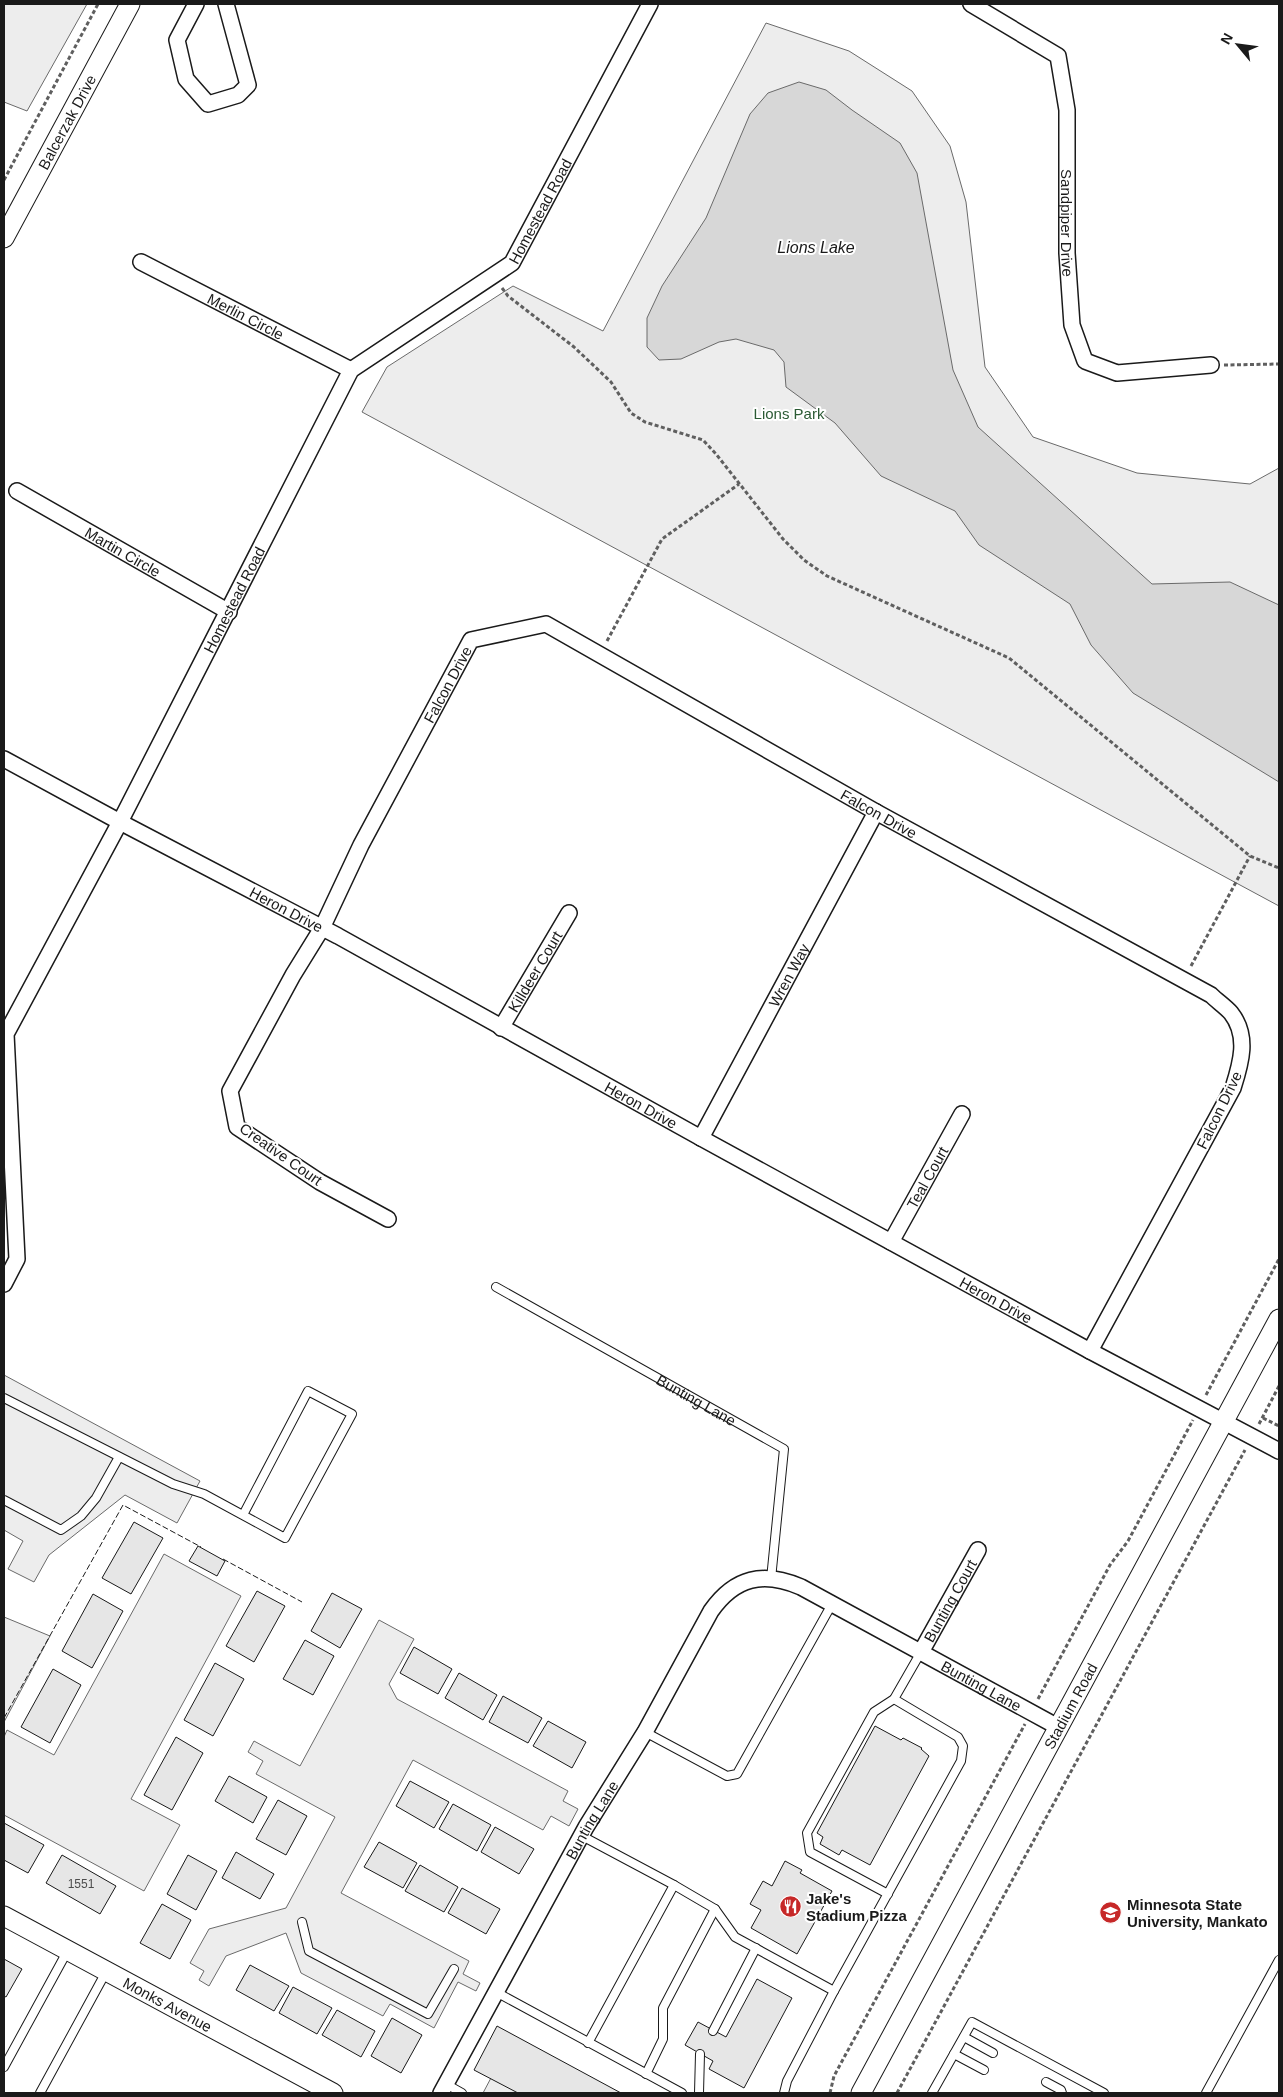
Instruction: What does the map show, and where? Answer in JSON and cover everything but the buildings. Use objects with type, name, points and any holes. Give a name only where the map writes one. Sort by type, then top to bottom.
[{"type":"street","name":"Balcerzak Drive","points":[[4,238],[130,4]]},
{"type":"street","points":[[196,4],[177,40],[186,79],[208,104],[238,95],[248,85],[226,4]]},
{"type":"street","name":"Homestead Road","points":[[4,1284],[17,1258],[10,1231],[6,1034],[120,822],[351,370],[512,263],[650,4]]},
{"type":"street","name":"Sandpiper Drive","points":[[971,4],[1058,56],[1068,110],[1067,253],[1072,325],[1085,361],[1117,372],[1211,365]]},
{"type":"street","name":"Merlin Circle","points":[[141,262],[351,370]]},
{"type":"street","name":"Martin Circle","points":[[17,491],[229,612]]},
{"type":"street","name":"Falcon Drive","points":[[322,928],[361,845],[471,640],[546,624],[876,812],[1211,995],[1231,1014],[1241,1033],[1242,1062],[1233,1088],[1090,1351]]},
{"type":"street","name":"Heron Drive","points":[[4,759],[322,928],[700,1138],[1090,1351],[1279,1451]]},
{"type":"street","name":"Wren Way","points":[[700,1138],[876,812]]},
{"type":"street","name":"Killdeer Court","points":[[501,1028],[569,914]]},
{"type":"street","name":"Creative Court","points":[[322,928],[292,975],[230,1091],[237,1127],[320,1182],[388,1220]]},
{"type":"street","name":"Teal Court","points":[[891,1242],[962,1114]]},
{"type":"street","name":"Stadium Road","points":[[861,2093],[1279,1319]]},
{"type":"street","name":"Bunting Court","points":[[921,1652],[978,1550]]},
{"type":"street","name":"Bunting Lane","points":[[443,2089],[582,1836],[645,1732],[711,1611],[722,1596],[736,1585],[754,1579],[772,1579],[787,1581],[801,1587],[1058,1727]]},
{"type":"street","name":"Monks Avenue","points":[[4,1916],[333,2093]]},
{"type":"lane","name":"Bunting Lane","points":[[496,1286],[784,1449],[772,1579]]},
{"type":"lane","points":[[4,1398],[173,1484],[204,1494],[243,1515],[286,1538],[352,1414],[308,1391],[243,1515]]},
{"type":"lane","points":[[4,1500],[61,1530],[81,1516],[96,1498],[119,1457]]},
{"type":"lane","points":[[645,1732],[727,1776],[737,1774],[832,1604]]},
{"type":"lane","points":[[888,1894],[810,1852],[808,1833],[874,1712],[894,1699],[921,1652]]},
{"type":"lane","points":[[784,2093],[787,2081],[834,1991],[961,1761],[963,1752],[962,1742],[958,1737],[894,1699]]},
{"type":"lane","points":[[582,1836],[715,1909],[736,1937],[834,1991]]},
{"type":"lane","points":[[588,2042],[674,1885]]},
{"type":"lane","points":[[646,2074],[663,2039],[662,2008],[715,1909]]},
{"type":"lane","points":[[302,1922],[309,1950],[428,2014],[454,1969]]},
{"type":"lane","points":[[713,2031],[756,1948]]},
{"type":"lane","points":[[4,2067],[68,1950]]},
{"type":"lane","points":[[1206,2093],[1279,1963]]},
{"type":"lane","points":[[40,2093],[106,1972]]},
{"type":"lane","points":[[496,1992],[682,2093]]},
{"type":"lane","points":[[932,2093],[972,2022],[1104,2093]]},
{"type":"lane","points":[[964,2037],[993,2053]]},
{"type":"lane","points":[[699,2093],[700,2054]]},
{"type":"lane","points":[[954,2054],[984,2070]]},
{"type":"lane","points":[[1046,2082],[1061,2090],[1062,2093]]},
{"type":"lane","points":[[443,2089],[462,2093]]},
{"type":"path","points":[[4,180],[98,4]]},
{"type":"path","points":[[494,275],[508,296],[574,347],[611,382],[631,413],[644,422],[703,440],[783,539],[804,560],[827,576],[1010,658],[1250,856],[1279,868]]},
{"type":"path","points":[[1211,365],[1279,364]]},
{"type":"path","points":[[599,655],[662,539],[739,484]]},
{"type":"path","points":[[1183,980],[1250,856]]},
{"type":"path","points":[[830,2093],[834,2076],[1110,1565],[1128,1541],[1279,1259]]},
{"type":"path","points":[[897,2093],[1279,1386]]},
{"type":"path","points":[[1263,1418],[1279,1426]]},
{"type":"shaded area","points":[[4,4],[87,4],[27,111],[4,102]]},
{"type":"shaded area","name":"Lions Park","points":[[766,23],[849,51],[912,91],[950,146],[966,202],[985,367],[1033,437],[1137,473],[1250,484],[1279,468],[1279,906],[362,412],[387,367],[513,286],[603,331]]},
{"type":"shaded area","points":[[4,1375],[200,1481],[177,1523],[125,1495],[49,1555],[34,1582],[8,1569],[23,1541],[4,1530]]},
{"type":"shaded area","points":[[164,1554],[241,1596],[131,1799],[180,1825],[144,1891],[4,1815],[4,1737],[7,1730],[54,1755]]},
{"type":"shaded area","points":[[4,1617],[50,1636],[4,1722]]},
{"type":"shaded area","points":[[379,1620],[414,1639],[389,1684],[397,1699],[568,1791],[563,1801],[578,1809],[569,1826],[551,1816],[543,1830],[413,1760],[341,1893],[469,1961],[463,1974],[480,1983],[476,1991],[458,1982],[434,2028],[390,2004],[383,2016],[301,1973],[286,1933],[226,1956],[209,1986],[199,1980],[204,1971],[190,1963],[209,1929],[286,1908],[335,1817],[256,1774],[263,1761],[248,1752],[254,1741],[300,1766]]},
{"type":"shaded area","points":[[492,2076],[524,2093],[483,2093]]},
{"type":"water","name":"Lions Lake","points":[[799,82],[826,90],[900,143],[917,173],[953,370],[978,427],[1152,584],[1230,582],[1279,605],[1279,782],[1133,693],[1091,645],[1070,604],[979,545],[955,511],[881,476],[835,423],[786,387],[784,362],[774,350],[736,339],[719,342],[681,359],[659,360],[647,347],[647,318],[662,286],[706,218],[750,114],[768,93]]},
{"type":"fence","points":[[4,1718],[123,1505],[201,1547]]},
{"type":"fence","points":[[223,1559],[302,1602]]},
{"type":"place","name":"Jake's Stadium Pizza","points":[[790,1907]]},
{"type":"place","name":"Minnesota State University, Mankato","points":[[1111,1913]]}]
